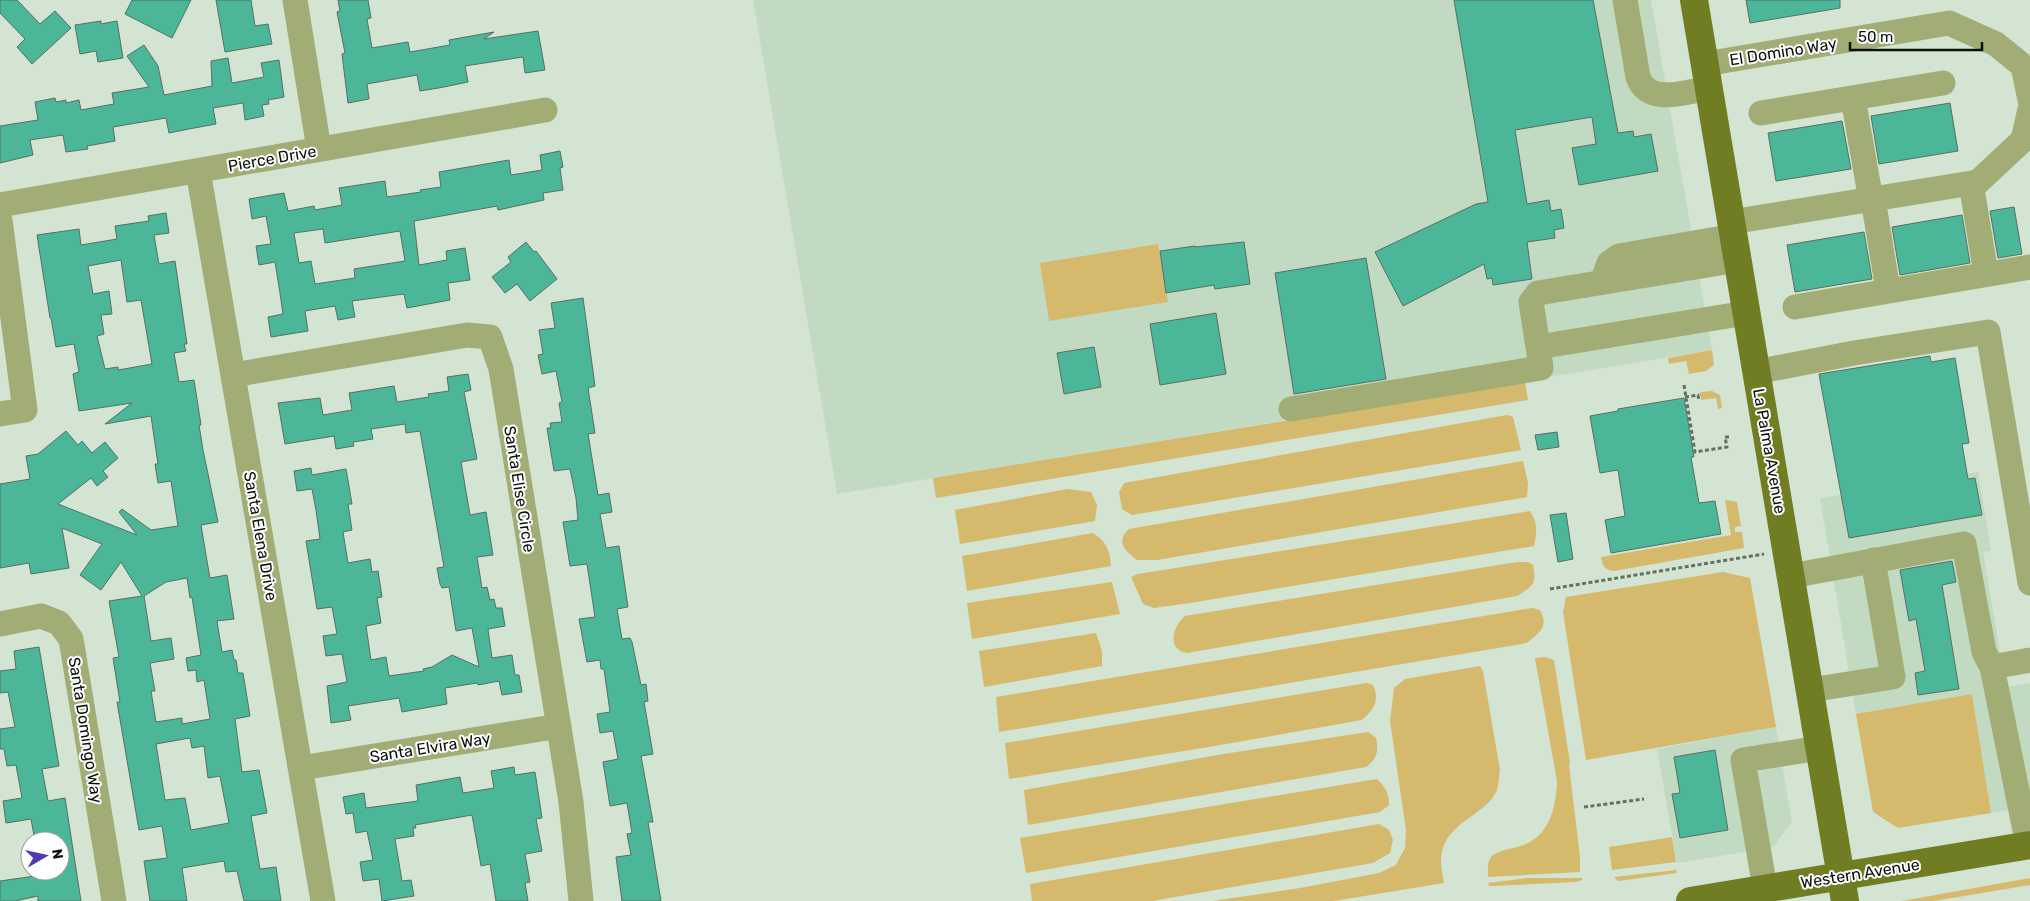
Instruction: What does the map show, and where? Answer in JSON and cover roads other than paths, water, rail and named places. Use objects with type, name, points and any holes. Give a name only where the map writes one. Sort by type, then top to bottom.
[{"type":"main road","name":"La Palma Avenue","points":[[1694,0],[1843,888]]},
{"type":"main road","name":"Western Avenue","points":[[1690,901],[1765,888],[1843,888],[2029,845]]},
{"type":"street","points":[[295,0],[319,149]]},
{"type":"street","name":"El Domino Way","points":[[1625,0],[1640,84],[1646,90],[1661,96],[1707,76],[1949,23],[1996,44],[2027,61],[2030,100]]},
{"type":"street","points":[[1760,113],[1943,83]]},
{"type":"street","points":[[1853,98],[1888,290]]},
{"type":"street","name":"Pierce Drive","points":[[0,205],[545,110]]},
{"type":"street","points":[[1291,409],[1541,368],[1531,302],[1538,293],[1602,282],[1610,263],[1618,256],[1734,239],[1872,199],[1978,182],[2023,140],[2028,124]]},
{"type":"street","name":"Santa Elena Drive","points":[[198,171],[323,901]]},
{"type":"street","points":[[1970,183],[1986,274]]},
{"type":"street","points":[[0,220],[25,410],[0,414]]},
{"type":"street","points":[[1795,307],[2030,267]]},
{"type":"street","points":[[1538,347],[1746,313]]},
{"type":"street","points":[[1756,372],[1854,353],[1988,332],[2030,583]]},
{"type":"street","name":"Santa Elise Circle","points":[[233,375],[467,335],[490,337],[501,369],[559,726],[571,802],[580,901]]},
{"type":"street","points":[[1789,563],[1873,560],[1964,544],[1984,652],[1992,667],[2029,845]]},
{"type":"street","points":[[1810,690],[1893,677],[1873,560]]},
{"type":"street","name":"Santa Domingo Way","points":[[0,624],[40,616],[59,623],[71,639],[114,901]]},
{"type":"street","points":[[1992,667],[2030,660]]},
{"type":"street","name":"Santa Elvira Way","points":[[301,768],[559,726]]},
{"type":"street","points":[[1765,888],[1743,760],[1820,748]]}]
